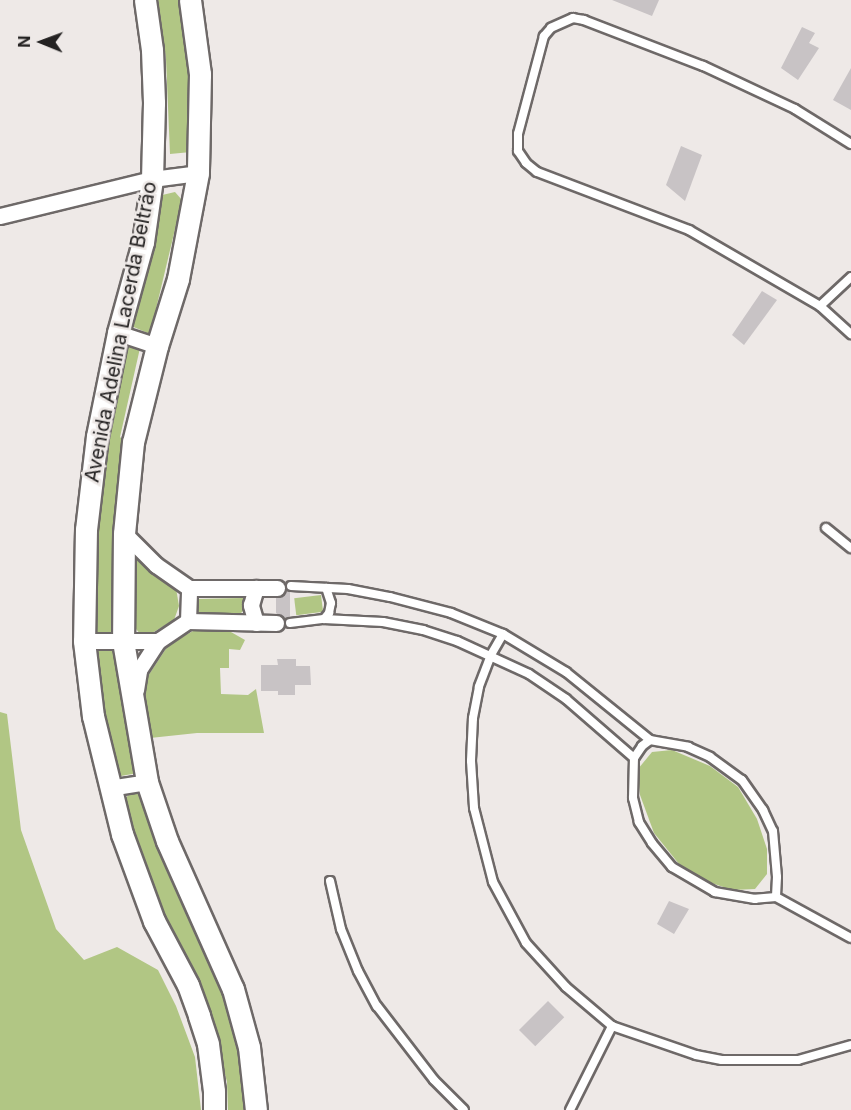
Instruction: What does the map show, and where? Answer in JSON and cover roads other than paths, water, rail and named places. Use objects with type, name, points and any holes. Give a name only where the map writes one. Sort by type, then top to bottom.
[{"type":"main road","name":"Avenida Adelina Lacerda Beltrão","points":[[145,0],[152,50],[154,103],[152,178],[143,242],[118,333],[97,436],[86,529],[84,641],[93,716],[109,788],[122,834],[154,921],[188,985],[199,1016],[208,1044],[214,1110]]},
{"type":"main road","name":"Avenida Adelina Lacerda Beltrão","points":[[190,0],[200,74],[198,173],[185,251],[157,346],[133,442],[124,533],[123,641],[147,782],[171,852],[233,989],[249,1047],[256,1110]]},
{"type":"street","points":[[0,216],[152,178],[198,173]]},
{"type":"street","points":[[118,333],[157,346]]},
{"type":"street","points":[[124,533],[156,565],[189,588],[284,587]]},
{"type":"street","points":[[188,621],[189,588]]},
{"type":"street","points":[[256,588],[251,605],[256,623]]},
{"type":"street","points":[[134,708],[139,670],[158,641],[188,621],[283,623]]},
{"type":"street","points":[[84,641],[158,641]]},
{"type":"street","points":[[109,788],[147,782]]},
{"type":"lane","points":[[851,144],[795,110],[703,66],[584,20],[573,18],[551,28],[544,36],[518,134],[518,151],[526,163],[537,172],[689,231],[820,306],[851,334]]},
{"type":"lane","points":[[820,306],[851,277]]},
{"type":"lane","points":[[826,528],[851,548]]},
{"type":"lane","points":[[284,587],[359,591],[451,613],[503,634],[566,672],[650,740],[688,747],[710,757],[742,780],[763,810],[773,831],[777,877],[776,897]]},
{"type":"lane","points":[[324,620],[329,613],[331,603],[326,588]]},
{"type":"lane","points":[[283,623],[324,620],[383,622],[423,630],[491,655],[529,674],[566,699],[634,758]]},
{"type":"lane","points":[[503,634],[491,655],[479,687],[473,718],[471,761],[474,808],[485,860],[493,882],[526,943],[566,987],[612,1026],[696,1055],[722,1060],[798,1060],[851,1045]]},
{"type":"lane","points":[[650,740],[642,746],[634,758],[633,798],[639,822],[672,867],[715,892],[755,899],[776,897],[851,938]]},
{"type":"lane","points":[[330,881],[341,929],[358,971],[377,1006],[434,1080],[464,1110]]},
{"type":"lane","points":[[570,1110],[612,1026]]}]
